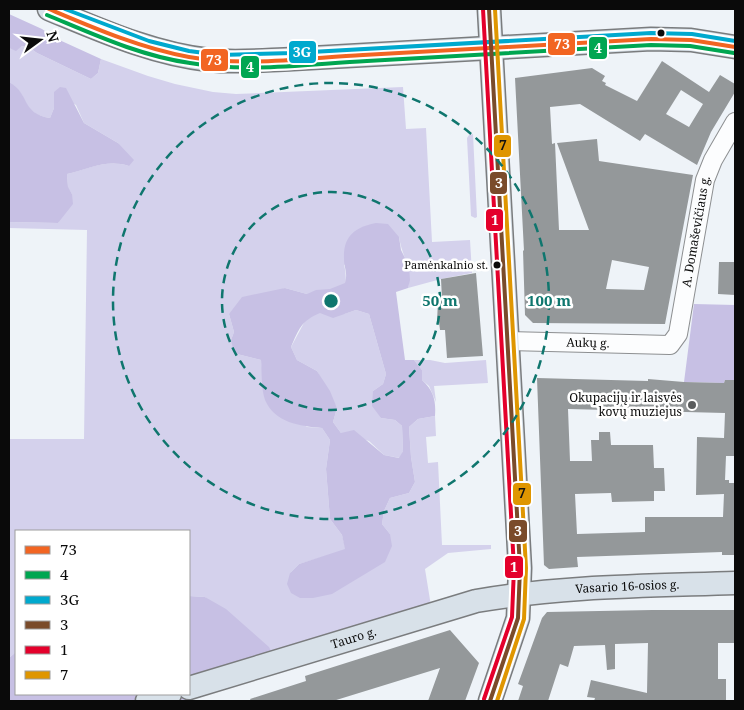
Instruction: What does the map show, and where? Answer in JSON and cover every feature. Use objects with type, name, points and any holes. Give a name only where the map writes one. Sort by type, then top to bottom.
[{"type":"main road","points":[[49,9],[113,35],[157,49],[210,60],[293,59],[669,38],[735,47]]},
{"type":"main road","points":[[489,9],[520,568],[518,618],[490,701]]},
{"type":"main road","name":"Vasario 16-osios g.","points":[[520,593],[735,583]]},
{"type":"main road","name":"Tauro g.","points":[[190,688],[476,601],[520,593]]},
{"type":"main road","points":[[147,701],[167,695]]},
{"type":"street","name":"A. Domaševičiaus g.","points":[[670,345],[678,334],[705,180],[713,160],[735,122]]},
{"type":"street","name":"Aukų g.","points":[[507,341],[670,345]]},
{"type":"shaded area","points":[[9,14],[101,59],[98,73],[91,79],[30,48],[22,46],[16,51],[9,48]]},
{"type":"shaded area","points":[[22,46],[30,48],[91,79],[98,73],[101,59],[175,84],[213,92],[236,94],[403,87],[406,129],[426,128],[432,242],[470,240],[472,273],[408,288],[408,268],[399,237],[344,265],[346,283],[344,314],[356,310],[369,314],[386,374],[383,384],[373,391],[381,418],[395,420],[402,426],[403,451],[400,458],[384,455],[369,441],[341,433],[333,422],[337,408],[317,371],[297,360],[291,347],[306,319],[307,294],[285,288],[229,314],[234,332],[231,340],[237,354],[261,360],[266,400],[307,427],[322,428],[330,440],[326,469],[330,519],[342,535],[346,550],[299,564],[290,573],[390,534],[382,524],[384,511],[390,498],[409,493],[415,482],[409,427],[418,419],[435,416],[436,436],[426,437],[428,463],[438,462],[442,545],[491,545],[491,549],[448,553],[425,569],[431,606],[273,655],[205,597],[190,596],[190,530],[15,530],[15,653],[9,658],[9,439],[84,439],[87,230],[9,228],[9,222],[58,223],[72,194],[68,188],[67,174],[105,164],[129,166],[118,143],[84,123],[76,105],[55,92],[54,108],[50,118],[40,116],[29,108],[20,92],[9,82],[9,48],[16,50]]},
{"type":"shaded area","points":[[9,82],[16,87],[34,112],[50,118],[54,108],[54,92],[60,87],[66,88],[84,123],[118,143],[134,160],[129,166],[105,164],[67,174],[68,187],[72,194],[73,204],[58,223],[9,222]]},
{"type":"shaded area","points":[[473,134],[477,217],[475,218],[471,216],[467,138]]},
{"type":"shaded area","points":[[376,223],[388,224],[399,237],[401,250],[409,266],[410,280],[408,288],[396,292],[405,360],[414,360],[422,370],[422,380],[429,388],[433,397],[435,416],[418,419],[409,427],[415,482],[409,493],[390,498],[384,511],[382,524],[390,534],[392,546],[385,562],[332,594],[313,598],[300,598],[291,593],[287,584],[290,573],[299,564],[345,549],[342,535],[330,519],[326,469],[330,440],[322,428],[289,422],[269,408],[263,391],[261,360],[237,354],[233,349],[231,340],[234,332],[229,314],[242,297],[285,288],[307,294],[316,290],[330,289],[345,283],[344,251],[348,239],[356,230]],"holes":[[[356,310],[369,314],[386,374],[383,384],[373,391],[372,406],[381,418],[395,420],[402,426],[403,451],[399,458],[384,455],[354,430],[341,433],[333,422],[337,408],[330,391],[317,371],[297,360],[291,347],[301,326],[320,313],[333,318]]]},
{"type":"shaded area","points":[[694,304],[735,305],[735,380],[725,380],[724,383],[684,382]]},
{"type":"shaded area","points":[[414,360],[430,360],[445,363],[486,360],[488,383],[434,386],[436,402],[429,386],[422,380],[422,370]]},
{"type":"shaded area","points":[[190,596],[205,597],[226,609],[269,647],[273,655],[273,672],[186,701],[9,701],[9,658],[15,653],[15,695],[190,695]]},
{"type":"building","points":[[662,61],[709,92],[720,75],[735,84],[735,92],[711,132],[697,165],[645,134],[640,141],[580,104],[550,107],[552,144],[555,143],[559,230],[589,230],[557,143],[597,139],[599,161],[693,175],[665,324],[533,323],[525,315],[524,251],[515,78],[592,68],[605,76],[602,81],[606,83],[605,85],[637,101]],"holes":[[[681,90],[703,104],[689,127],[666,114]],[[612,260],[649,267],[644,290],[606,289]]]},
{"type":"building","points":[[719,262],[735,262],[735,295],[718,294]]},
{"type":"building","points":[[476,273],[483,356],[447,358],[445,330],[440,330],[439,322],[437,322],[438,300],[442,299],[441,279]]},
{"type":"building","points":[[537,378],[648,381],[648,379],[724,383],[725,380],[735,380],[735,456],[726,456],[725,480],[729,480],[729,483],[735,483],[735,555],[722,555],[722,552],[577,557],[578,567],[549,569],[544,565]],"holes":[[[568,409],[725,413],[724,438],[697,437],[696,495],[724,494],[723,517],[645,517],[645,532],[577,534],[575,494],[611,493],[612,502],[654,501],[654,491],[665,491],[664,468],[654,468],[653,445],[611,445],[610,432],[599,432],[599,440],[591,440],[592,461],[570,461]]]},
{"type":"building","points":[[735,610],[735,643],[718,643],[718,679],[726,679],[726,701],[594,701],[595,698],[587,697],[591,680],[647,693],[648,643],[615,644],[615,669],[607,670],[605,645],[574,646],[568,667],[560,664],[548,701],[518,701],[523,686],[518,684],[542,618],[547,612]]},
{"type":"building","points":[[450,630],[479,663],[465,701],[428,701],[440,668],[333,701],[251,701],[250,699],[306,681],[305,676]]},
{"type":"transit line","name":"73","points":[[49,9],[118,37],[171,53],[211,60],[276,61],[651,39],[691,40],[735,47]]},
{"type":"transit line","name":"3G","points":[[65,9],[149,41],[189,51],[220,55],[293,53],[651,33],[692,34],[735,41]]},
{"type":"transit line","name":"1","points":[[483,9],[514,568],[512,617],[484,699]]},
{"type":"transit line","name":"3","points":[[489,9],[520,568],[518,618],[490,701]]},
{"type":"transit line","name":"7","points":[[495,9],[526,568],[524,619],[497,701]]},
{"type":"transit line","name":"4","points":[[47,15],[135,50],[171,60],[212,66],[278,67],[651,45],[690,46],[734,53]]},
{"type":"place","name":"Pamėnkalnio st.","points":[[497,265]]},
{"type":"place","name":"Okupacijų ir laisvės kovų muziejus","points":[[692,405]]}]
